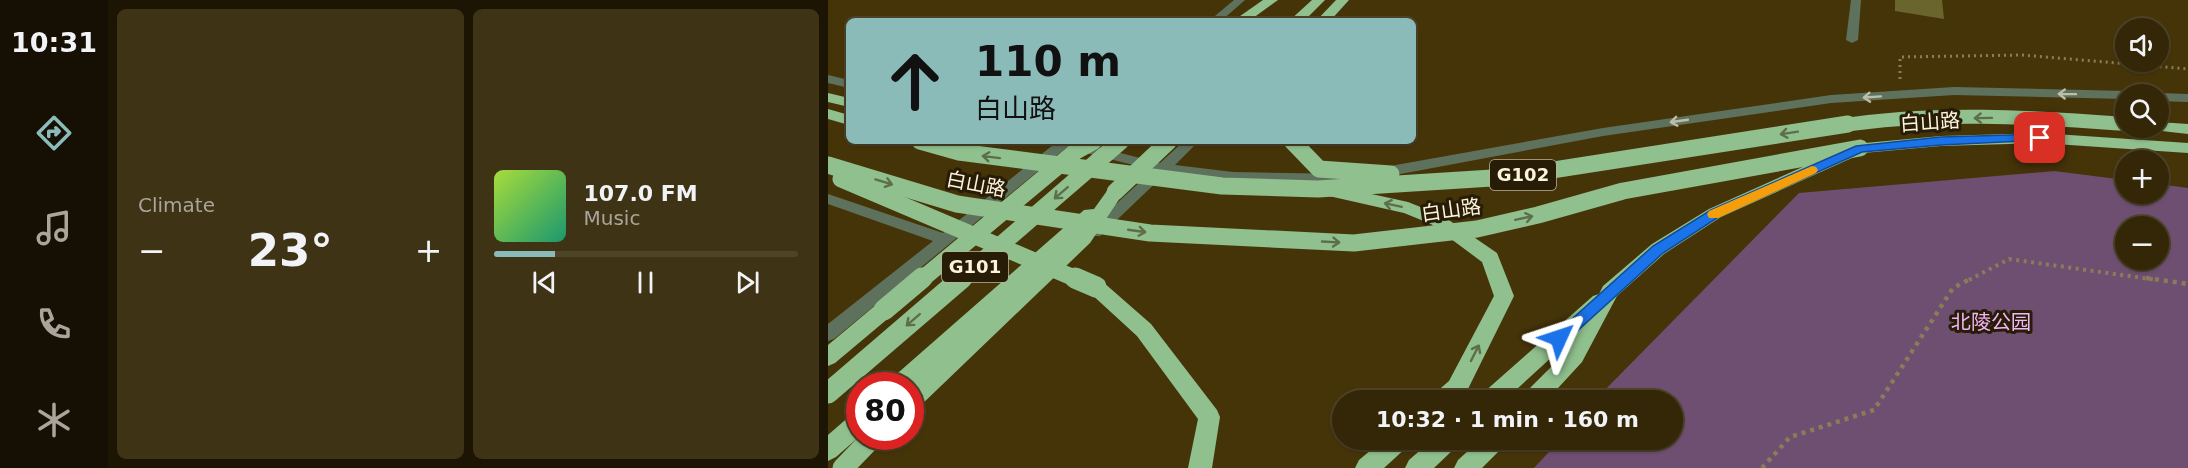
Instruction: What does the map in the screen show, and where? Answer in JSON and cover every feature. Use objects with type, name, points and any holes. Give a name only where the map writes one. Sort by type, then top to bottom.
[{"type":"highway","points":[[1245,18],[1272,0]]},
{"type":"highway","points":[[1262,18],[1283,0]]},
{"type":"highway","points":[[1299,18],[1318,0]]},
{"type":"highway","points":[[1325,18],[1343,0]]},
{"type":"highway","points":[[828,97],[846,102]]},
{"type":"highway","points":[[828,114],[846,119]]},
{"type":"highway","name":"白山路","points":[[931,144],[959,152],[1222,186],[1318,189],[1508,177],[1876,120],[2034,117],[2115,123]]},
{"type":"highway","points":[[2169,128],[2188,129]]},
{"type":"highway","name":"白山路","points":[[828,165],[957,204],[980,208],[1150,232],[1354,243],[1478,229],[1623,191],[1860,148],[1941,141],[2040,138],[2188,148]]},
{"type":"highway","points":[[828,357],[1076,151],[1089,144]]},
{"type":"highway","name":"G101","points":[[828,393],[1118,144]]},
{"type":"highway","name":"G101","points":[[915,372],[1115,192],[1165,144]]},
{"type":"highway","points":[[1295,144],[1318,169],[1384,175],[1671,152]]},
{"type":"highway","points":[[1502,390],[1658,249],[1715,213],[1860,148]]},
{"type":"highway","points":[[828,174],[1096,286],[1144,330],[1209,417],[1200,468]]},
{"type":"highway","points":[[1318,189],[1408,208],[1437,220],[1490,258],[1504,296],[1455,390]]},
{"type":"highway","points":[[924,389],[1084,238],[1115,192]]},
{"type":"highway","points":[[1543,390],[1575,356],[1610,291]]},
{"type":"highway","points":[[828,450],[846,434]]},
{"type":"highway","points":[[842,468],[860,450]]},
{"type":"highway","points":[[1367,468],[1388,450]]},
{"type":"highway","points":[[1417,468],[1437,450]]},
{"type":"highway","points":[[1466,468],[1485,450]]},
{"type":"street","points":[[1218,18],[1240,0]]},
{"type":"street","points":[[1852,40],[1856,0]]},
{"type":"street","points":[[828,78],[846,83]]},
{"type":"street","points":[[1069,144],[1163,168],[1233,177],[1344,180],[1603,132],[1831,99],[1954,92],[2115,95]]},
{"type":"street","points":[[2169,97],[2188,98]]},
{"type":"street","points":[[828,334],[1059,144]]},
{"type":"street","points":[[924,389],[1189,144]]},
{"type":"street","points":[[828,199],[945,239]]},
{"type":"path","points":[[1900,95],[1900,57],[2022,56],[2188,69]]},
{"type":"path","points":[[1761,468],[1790,437],[1874,410],[1953,288],[2009,259],[2188,284]]},
{"type":"green space","name":"北陵公园","points":[[2054,171],[2115,179],[2115,204],[2169,204],[2169,185],[2188,188],[2188,468],[1534,468],[1551,450],[1683,450],[1683,390],[1605,390],[1799,193]]},
{"type":"building","points":[[1895,0],[1942,0],[1944,19],[1895,11]]},
{"type":"slow traffic","points":[[1713,214],[1812,170]]},
{"type":"route","points":[[1559,338],[1658,249],[1715,213],[1860,148],[1941,141],[2040,138]]}]
